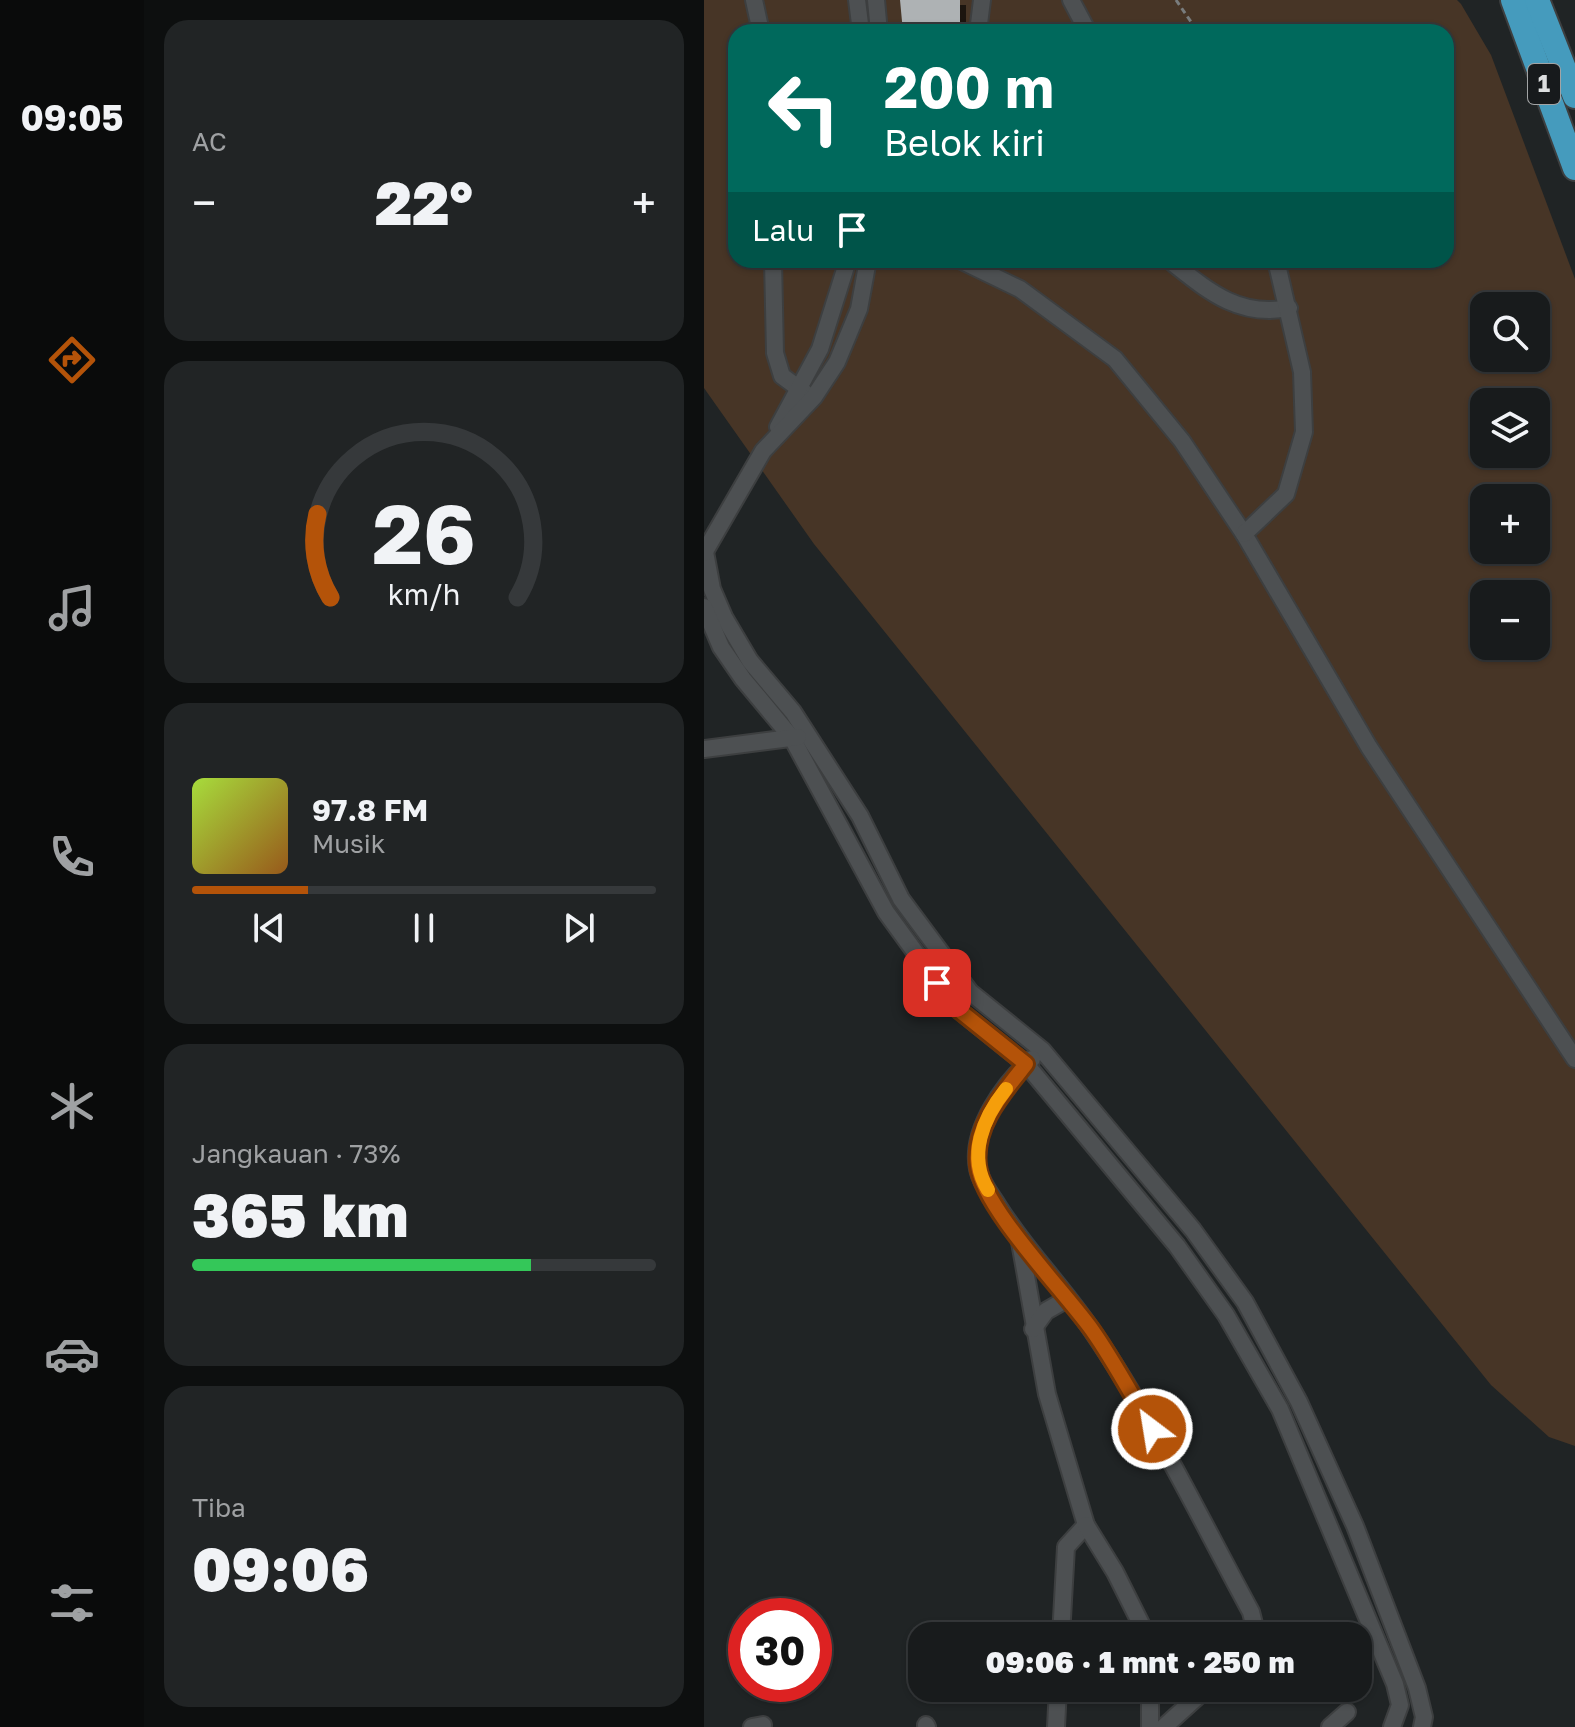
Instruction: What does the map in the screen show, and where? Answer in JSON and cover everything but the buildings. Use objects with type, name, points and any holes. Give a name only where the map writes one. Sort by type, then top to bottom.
[{"type":"highway","name":"1","points":[[1513,0],[1575,168]]},
{"type":"highway","name":"1","points":[[1537,0],[1575,96]]},
{"type":"street","points":[[754,0],[759,24]]},
{"type":"street","points":[[857,0],[860,24]]},
{"type":"street","points":[[876,0],[878,24]]},
{"type":"street","points":[[979,24],[982,0]]},
{"type":"street","points":[[1071,0],[1084,24]]},
{"type":"street","points":[[773,268],[775,353],[782,376],[797,389],[814,397]]},
{"type":"street","points":[[845,268],[820,349],[772,439],[730,505],[706,553],[712,589],[724,617],[750,661],[800,737],[860,816],[901,899],[970,992],[1042,1050],[1193,1230],[1245,1302],[1299,1402],[1355,1526],[1417,1688],[1424,1717],[1422,1727]]},
{"type":"street","points":[[772,439],[814,397],[837,362],[859,309],[867,268]]},
{"type":"street","points":[[977,268],[1020,289],[1115,359],[1182,441],[1244,534],[1369,747],[1575,1059]]},
{"type":"street","points":[[1179,268],[1215,296],[1235,305],[1252,311],[1289,308]]},
{"type":"street","points":[[1244,534],[1286,494],[1304,432],[1302,372],[1278,268]]},
{"type":"street","points":[[704,607],[721,647],[743,679],[800,737],[886,912],[955,1007],[1026,1064],[1202,1278],[1280,1409],[1334,1533],[1395,1684],[1400,1705],[1392,1727]]},
{"type":"street","points":[[704,749],[800,737]]},
{"type":"street","points":[[1042,1050],[1026,1064],[984,1123],[978,1169],[985,1186],[1019,1240],[1092,1330],[1152,1429],[1251,1612],[1254,1622]]},
{"type":"street","points":[[1019,1240],[1047,1394],[1086,1525],[1115,1572],[1140,1622]]},
{"type":"street","points":[[1033,1329],[1046,1311],[1067,1299]]},
{"type":"street","points":[[1062,1622],[1066,1547],[1086,1525]]},
{"type":"street","points":[[1334,1533],[1355,1526]]},
{"type":"street","points":[[1056,1727],[1057,1702]]},
{"type":"street","points":[[1150,1702],[1150,1727]]},
{"type":"street","points":[[1164,1727],[1183,1702]]},
{"type":"street","points":[[1330,1727],[1347,1712]]},
{"type":"path","points":[[1176,0],[1192,24]]},
{"type":"shaded area","points":[[704,0],[1457,0],[1491,55],[1575,279],[1575,1446],[1549,1437],[1491,1385],[814,544],[704,388]]},
{"type":"slow traffic","points":[[988,1190],[978,1169],[978,1152],[984,1123],[1006,1089]]},
{"type":"route","points":[[937,983],[955,1007],[1026,1064],[997,1100],[984,1123],[978,1169],[985,1186],[1019,1240],[1092,1330],[1152,1429]]}]
